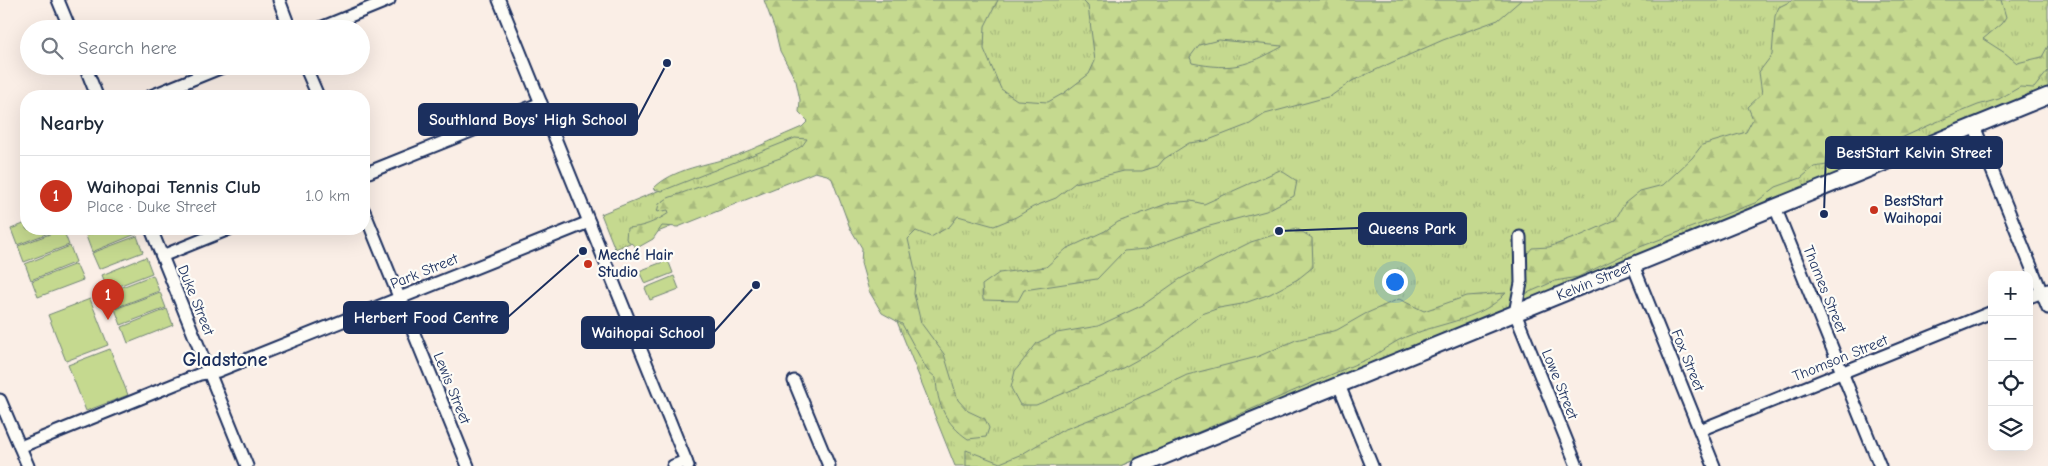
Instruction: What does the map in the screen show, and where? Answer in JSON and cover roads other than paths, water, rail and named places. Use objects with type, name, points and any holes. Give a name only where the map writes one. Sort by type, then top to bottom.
[{"type":"main road","name":"Kelvin Street","points":[[1140,466],[2048,96]]},
{"type":"street","points":[[58,0],[66,20]]},
{"type":"street","points":[[279,0],[287,20]]},
{"type":"street","points":[[340,20],[389,0]]},
{"type":"street","points":[[499,0],[687,463],[673,466]]},
{"type":"street","points":[[89,75],[95,90]]},
{"type":"street","points":[[166,90],[203,75]]},
{"type":"street","points":[[309,75],[315,90]]},
{"type":"street","points":[[370,172],[541,103]]},
{"type":"street","points":[[1974,126],[2045,291],[2048,308]]},
{"type":"street","name":"Thames Street","points":[[1775,207],[1880,466]]},
{"type":"street","name":"Park Street","points":[[20,447],[200,374],[218,372],[589,222]]},
{"type":"street","name":"Lewis Street","points":[[370,225],[468,466]]},
{"type":"street","name":"Duke Street","points":[[153,235],[247,466]]},
{"type":"street","points":[[162,256],[214,235]]},
{"type":"street","points":[[1515,313],[1521,283],[1520,237]]},
{"type":"street","name":"Fox Street","points":[[1633,265],[1714,466]]},
{"type":"street","points":[[2033,296],[2045,291]]},
{"type":"street","name":"Lowe Street","points":[[1515,313],[1577,466]]},
{"type":"street","name":"Thomson Street","points":[[1700,430],[1988,314]]},
{"type":"street","points":[[794,381],[829,466]]},
{"type":"street","points":[[1339,384],[1372,466]]},
{"type":"street","points":[[0,400],[28,466]]},
{"type":"street","points":[[0,432],[11,427]]},
{"type":"place","name":"Southland Boys' High School","points":[[667,63]]},
{"type":"place","name":"BestStart Waihopai","points":[[1874,210]]},
{"type":"place","name":"BestStart Kelvin Street","points":[[1824,214]]},
{"type":"place","name":"Queens Park","points":[[1279,231]]},
{"type":"place","name":"Herbert Food Centre","points":[[583,251]]},
{"type":"place","name":"Meché Hair Studio","points":[[588,264]]},
{"type":"place","name":"Waihopai School","points":[[756,285]]},
{"type":"place","name":"Waihopai Tennis Club","points":[[108,320]]},
{"type":"district","name":"Gladstone","points":[[225,359]]}]
